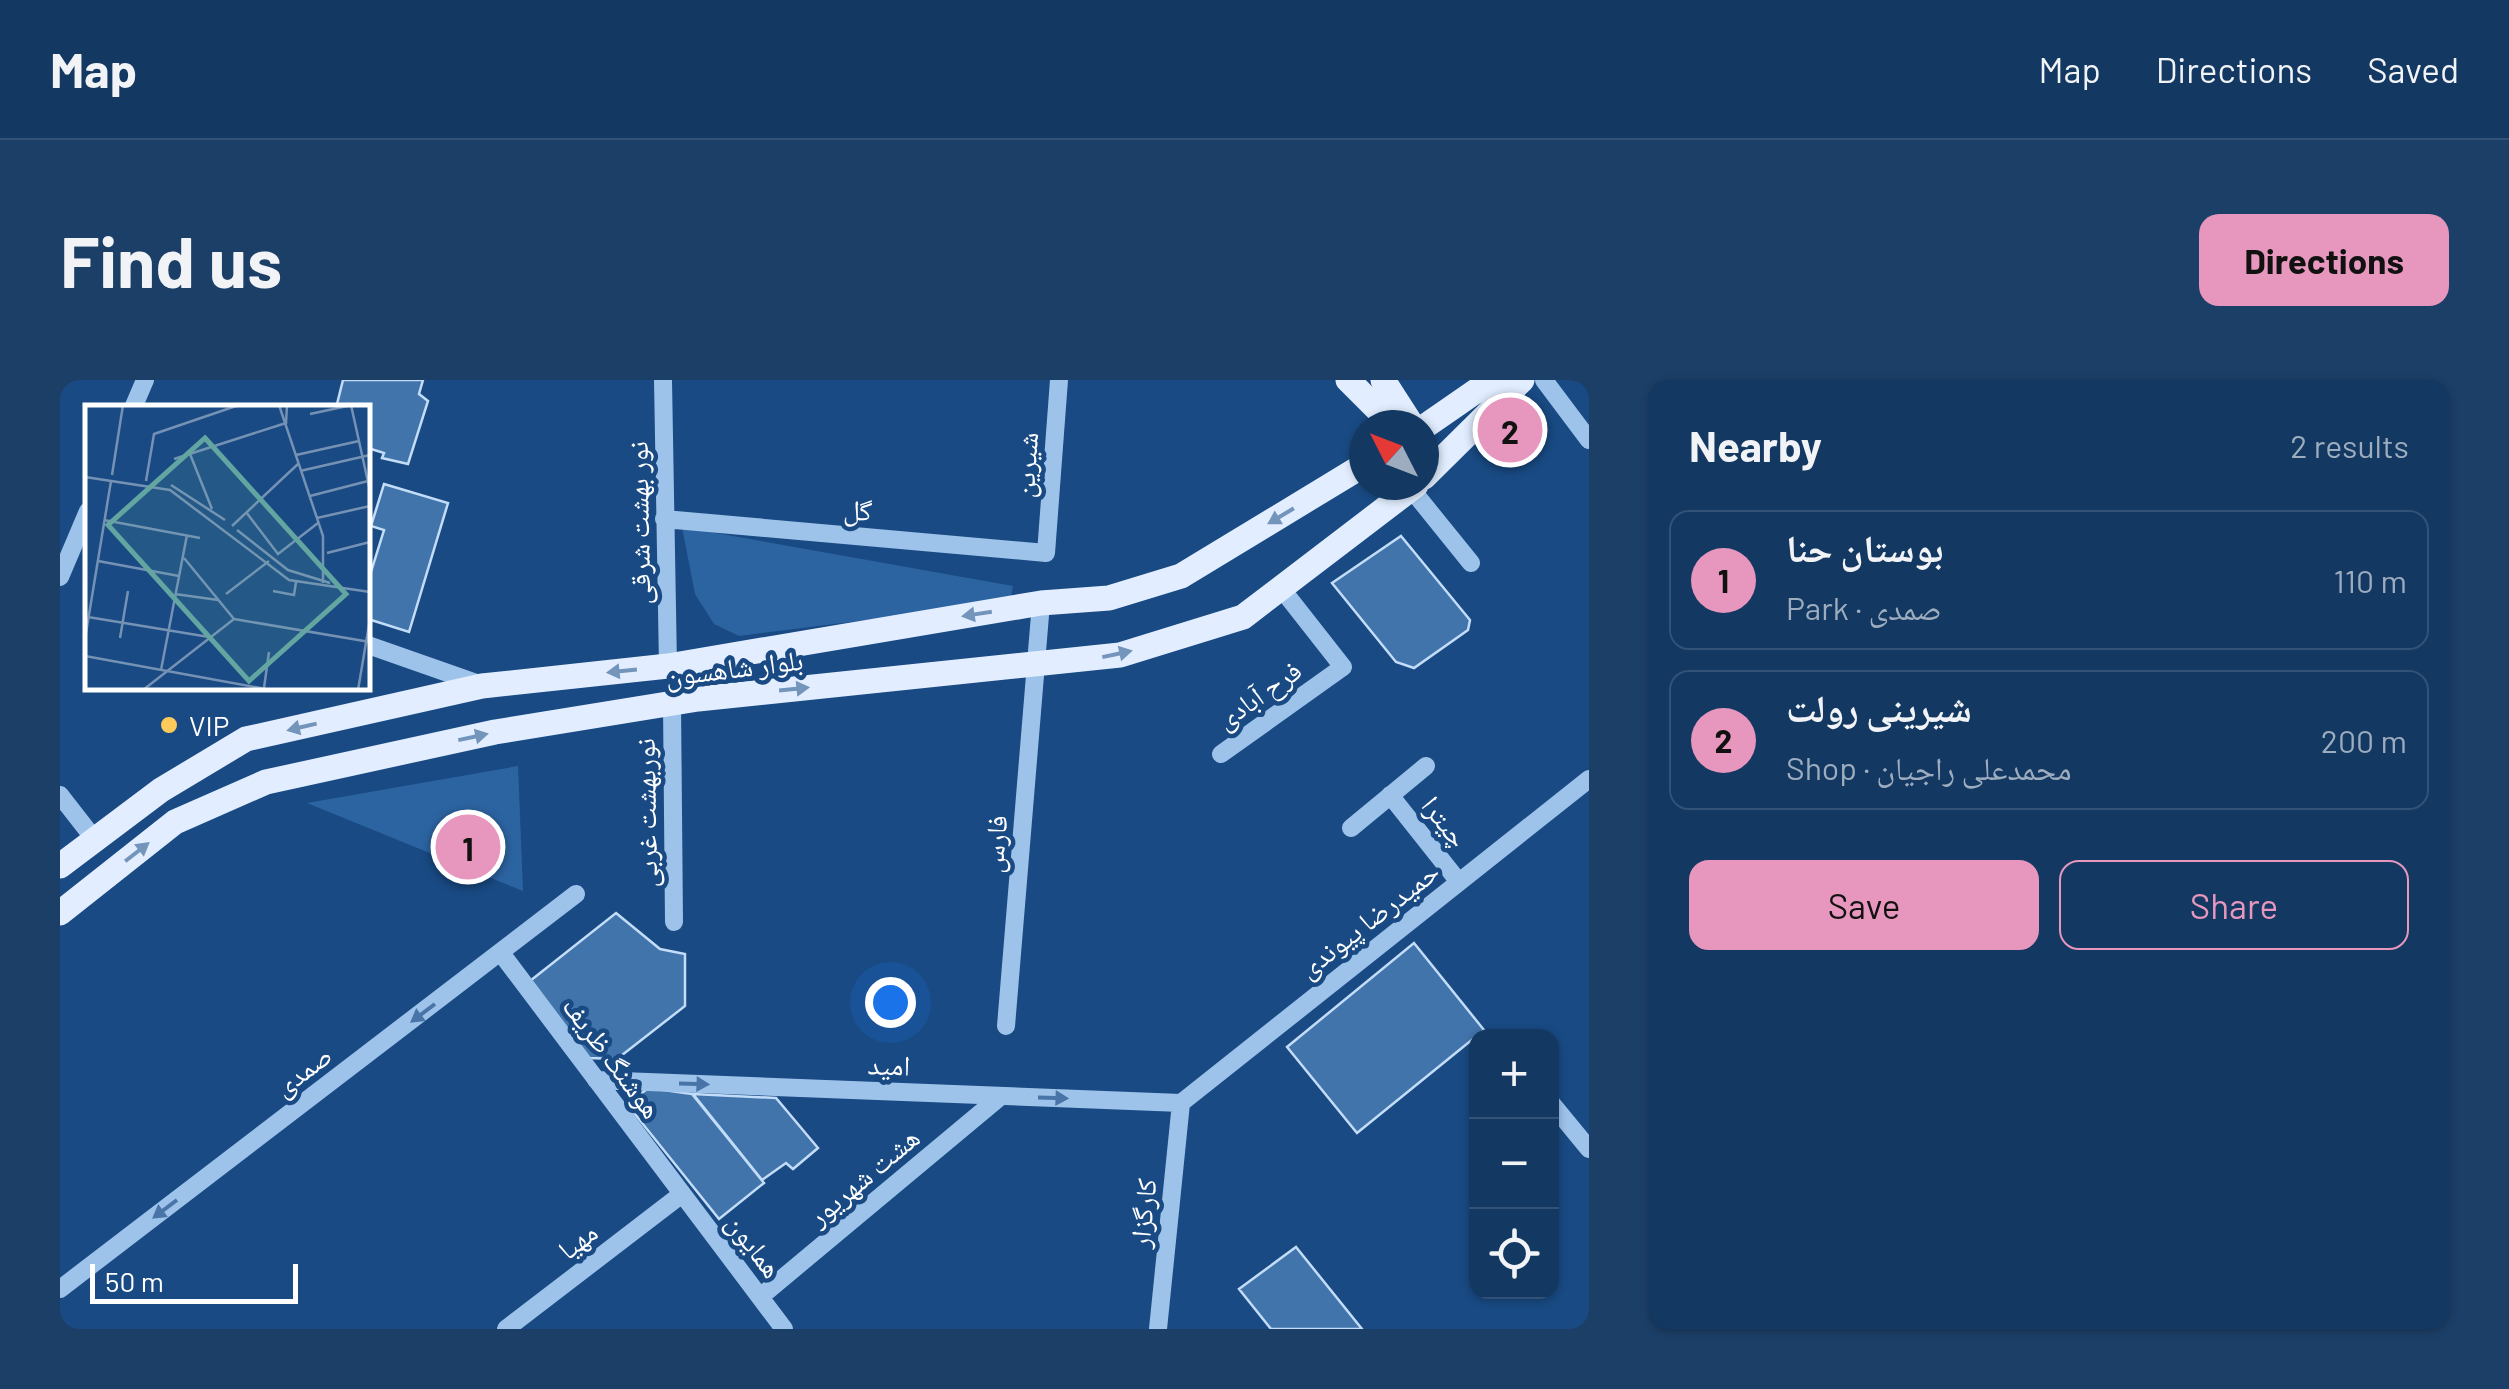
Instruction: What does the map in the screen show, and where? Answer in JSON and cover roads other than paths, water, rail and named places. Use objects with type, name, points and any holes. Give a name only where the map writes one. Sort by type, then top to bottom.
[{"type":"main road","points":[[1348,380],[1378,410]]},
{"type":"main road","points":[[1384,380],[1403,410]]},
{"type":"main road","name":"بلوار شاهسون","points":[[1439,458],[1522,380]]},
{"type":"main road","points":[[1439,416],[1488,381]]},
{"type":"main road","name":"بلوار شاهسون","points":[[60,866],[160,790],[246,739],[482,686],[668,666],[1041,603],[1109,598],[1182,576],[1349,474]]},
{"type":"main road","name":"بلوار شاهسون","points":[[60,912],[175,822],[266,782],[495,732],[672,703],[1120,655],[1243,617],[1390,500]]},
{"type":"main road","points":[[391,707],[406,721],[408,734],[392,753]]},
{"type":"street","points":[[134,405],[145,380]]},
{"type":"street","name":"نور بهشت شرقی","points":[[663,380],[668,666]]},
{"type":"street","name":"شیرین","points":[[1046,553],[1058,380]]},
{"type":"street","points":[[1544,380],[1589,440]]},
{"type":"street","points":[[1436,500],[1471,563]]},
{"type":"street","name":"گل","points":[[664,519],[1046,553]]},
{"type":"street","points":[[60,577],[81,543]]},
{"type":"street","name":"فرح آبادی","points":[[1221,754],[1343,667],[1281,588]]},
{"type":"street","name":"فارس","points":[[1006,1026],[1041,603]]},
{"type":"street","points":[[370,646],[482,686]]},
{"type":"street","name":"نوربهشت غربی","points":[[672,703],[674,922]]},
{"type":"street","name":"چیترا","points":[[1351,828],[1426,766]]},
{"type":"street","name":"حمیدرضا پیوندی","points":[[1180,1103],[1589,779]]},
{"type":"street","points":[[60,795],[95,840]]},
{"type":"street","name":"چیترا","points":[[1390,795],[1459,882]]},
{"type":"street","name":"صمدی","points":[[60,1289],[576,894]]},
{"type":"street","name":"هوشنگ ظریف","points":[[501,954],[682,1194]]},
{"type":"street","name":"امید","points":[[596,1080],[1180,1103]]},
{"type":"street","name":"هشت شهریور","points":[[760,1298],[1002,1096]]},
{"type":"street","name":"کارگزار","points":[[1156,1327],[1180,1103]]},
{"type":"street","points":[[1559,1113],[1589,1149]]},
{"type":"street","name":"همایون","points":[[682,1194],[784,1329]]},
{"type":"street","name":"مهیا","points":[[506,1329],[682,1194]]},
{"type":"place","name":"شیرینی رولت","points":[[1510,430]]},
{"type":"place","name":"VIP","points":[[169,725]]},
{"type":"place","name":"بوستان حنا","points":[[468,847]]}]
